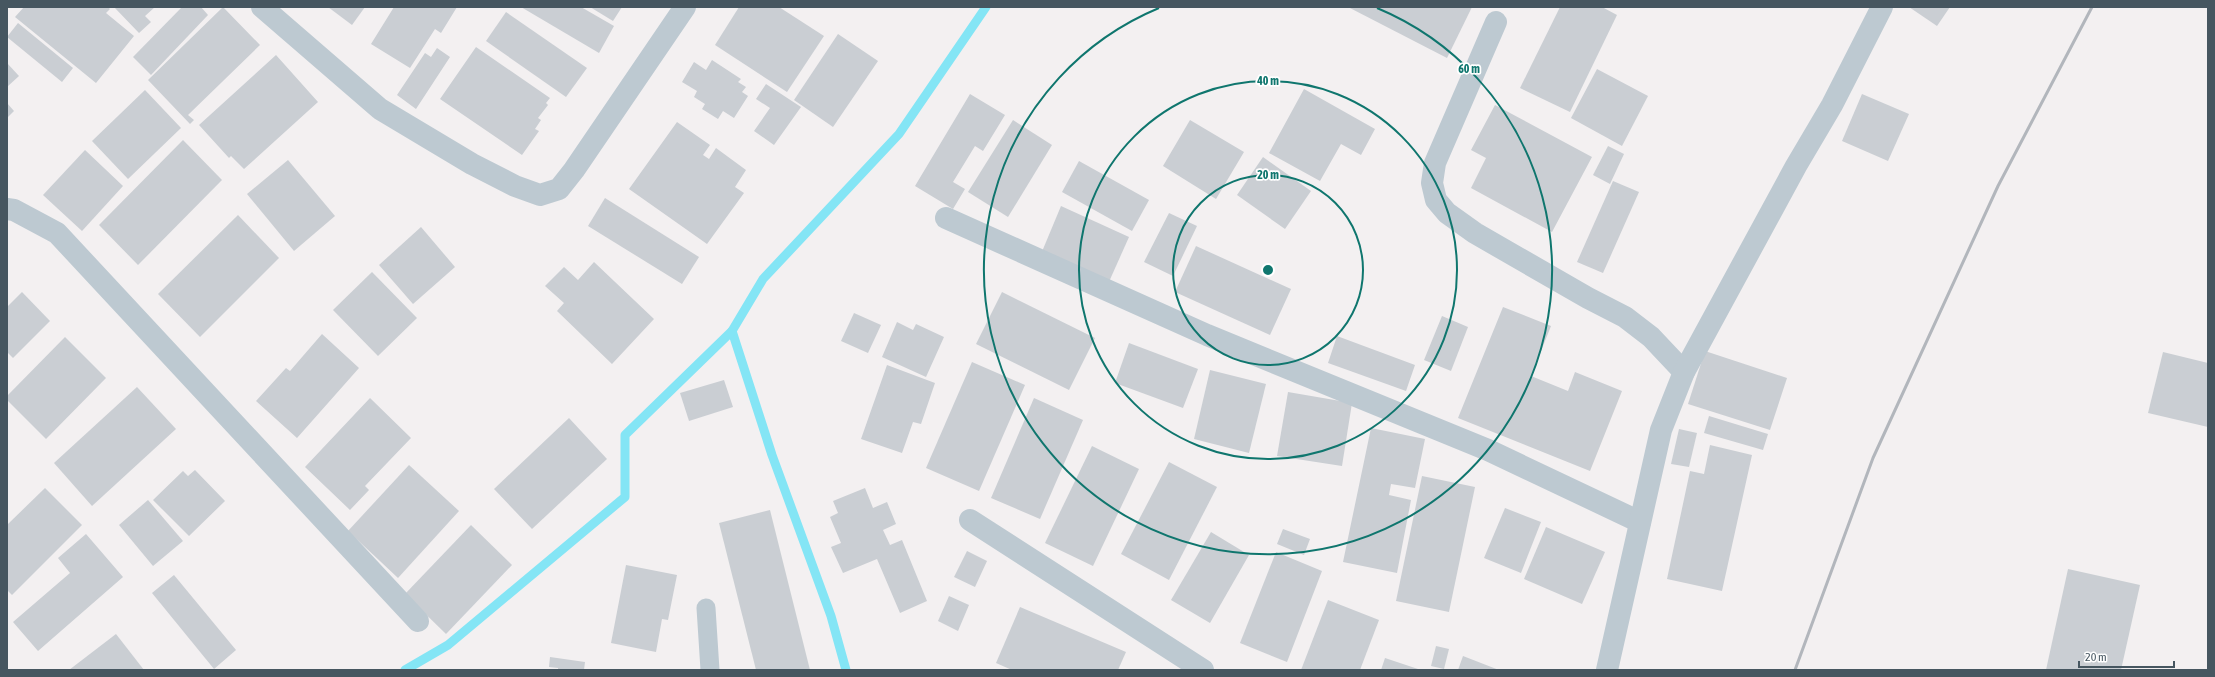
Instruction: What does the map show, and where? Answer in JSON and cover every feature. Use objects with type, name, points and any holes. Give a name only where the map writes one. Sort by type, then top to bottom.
[{"type":"street","points":[[262,7],[380,109],[472,164],[515,186],[540,195],[559,189],[574,170],[684,7]]},
{"type":"street","points":[[1607,670],[1661,430],[1684,372],[1792,173],[1832,105],[1882,7]]},
{"type":"street","points":[[1496,22],[1435,163],[1432,183],[1436,200],[1447,213],[1476,233],[1588,298],[1625,317],[1651,337],[1684,372]]},
{"type":"street","points":[[7,209],[14,210],[57,234],[418,622]]},
{"type":"street","points":[[946,218],[1207,335],[1488,450],[1640,522]]},
{"type":"street","points":[[970,520],[1203,670]]},
{"type":"lane","points":[[706,608],[710,670]]},
{"type":"building","points":[[24,7],[108,7],[110,9],[106,13],[134,36],[96,83],[15,17]]},
{"type":"building","points":[[114,7],[155,7],[145,16],[151,22],[139,33]]},
{"type":"building","points":[[182,7],[201,7],[208,15],[151,75],[133,57]]},
{"type":"building","points":[[223,7],[260,45],[188,115],[194,120],[190,124],[148,80]]},
{"type":"building","points":[[328,7],[365,7],[352,25]]},
{"type":"building","points":[[394,7],[457,7],[441,33],[435,29],[410,68],[371,44]]},
{"type":"building","points":[[521,7],[581,7],[614,26],[599,53]]},
{"type":"building","points":[[590,7],[622,7],[613,21]]},
{"type":"building","points":[[739,7],[779,7],[824,36],[787,92],[715,45]]},
{"type":"building","points":[[1348,7],[1472,7],[1447,58]]},
{"type":"building","points":[[1560,7],[1602,7],[1617,15],[1570,112],[1520,88]]},
{"type":"building","points":[[1909,7],[1950,7],[1937,26]]},
{"type":"building","points":[[506,12],[587,68],[566,97],[486,41]]},
{"type":"building","points":[[18,23],[73,68],[62,82],[7,37]]},
{"type":"building","points":[[838,34],[878,61],[833,127],[794,100]]},
{"type":"building","points":[[476,47],[550,98],[546,103],[548,105],[538,118],[541,120],[535,129],[539,131],[522,155],[440,99]]},
{"type":"building","points":[[437,48],[450,57],[416,109],[397,95],[425,53],[431,57]]},
{"type":"building","points":[[276,55],[318,102],[244,169],[231,156],[229,158],[199,125]]},
{"type":"building","points":[[712,60],[741,79],[738,82],[746,87],[742,92],[748,96],[734,118],[723,111],[718,119],[702,109],[705,104],[694,97],[697,91],[682,82],[694,62],[706,70]]},
{"type":"building","points":[[7,63],[19,76],[7,87]]},
{"type":"building","points":[[1597,69],[1648,96],[1622,146],[1571,118]]},
{"type":"building","points":[[766,84],[801,107],[774,145],[754,131],[770,108],[756,99]]},
{"type":"building","points":[[1304,89],[1375,129],[1361,155],[1341,144],[1320,181],[1269,153]]},
{"type":"building","points":[[145,90],[181,128],[128,179],[92,141]]},
{"type":"building","points":[[970,94],[1005,115],[983,151],[975,146],[953,182],[965,189],[953,209],[915,186]]},
{"type":"building","points":[[1862,94],[1909,114],[1888,161],[1842,141]]},
{"type":"building","points":[[7,103],[14,111],[7,118]]},
{"type":"building","points":[[1495,105],[1592,157],[1552,232],[1471,188],[1486,158],[1471,150]]},
{"type":"building","points":[[1013,120],[1052,145],[1008,217],[968,192]]},
{"type":"building","points":[[1190,120],[1244,152],[1216,199],[1163,166]]},
{"type":"building","points":[[677,122],[710,145],[703,155],[709,159],[716,148],[746,170],[735,187],[744,193],[707,244],[629,189]]},
{"type":"building","points":[[183,140],[222,180],[138,265],[99,225]]},
{"type":"building","points":[[1608,146],[1624,154],[1610,184],[1593,175]]},
{"type":"building","points":[[85,150],[123,186],[82,231],[43,195]]},
{"type":"building","points":[[1263,157],[1311,191],[1285,229],[1237,195]]},
{"type":"building","points":[[288,160],[335,216],[294,251],[247,194]]},
{"type":"building","points":[[1079,161],[1149,200],[1132,231],[1062,192]]},
{"type":"building","points":[[1613,181],[1639,192],[1603,273],[1577,262]]},
{"type":"building","points":[[605,198],[699,257],[682,284],[588,226]]},
{"type":"building","points":[[1061,206],[1129,237],[1108,284],[1041,254]]},
{"type":"building","points":[[1169,213],[1197,226],[1173,276],[1144,262]]},
{"type":"building","points":[[238,215],[279,258],[200,337],[158,294]]},
{"type":"building","points":[[421,227],[455,267],[413,304],[379,265]]},
{"type":"building","points":[[1196,246],[1291,289],[1270,335],[1175,292]]},
{"type":"building","points":[[594,262],[654,319],[612,364],[557,311],[564,303],[545,286],[564,267],[578,280]]},
{"type":"building","points":[[372,272],[417,318],[378,356],[333,310]]},
{"type":"building","points":[[22,292],[50,321],[13,358],[7,352],[7,307]]},
{"type":"building","points":[[1002,292],[1095,338],[1069,390],[976,344]]},
{"type":"building","points":[[1503,307],[1551,326],[1531,376],[1568,391],[1575,372],[1622,391],[1590,471],[1458,418]]},
{"type":"building","points":[[854,313],[881,325],[868,353],[841,341]]},
{"type":"building","points":[[1442,316],[1468,327],[1451,371],[1424,360]]},
{"type":"building","points":[[897,322],[913,330],[916,324],[944,337],[926,377],[882,357]]},
{"type":"building","points":[[322,334],[359,368],[297,438],[256,401],[286,368],[290,371]]},
{"type":"building","points":[[1337,336],[1415,365],[1406,391],[1328,363]]},
{"type":"building","points":[[65,337],[106,378],[46,439],[7,400],[7,396]]},
{"type":"building","points":[[1129,343],[1198,369],[1183,408],[1115,383]]},
{"type":"building","points":[[1705,351],[1787,378],[1770,430],[1688,404]]},
{"type":"building","points":[[2163,352],[2208,363],[2208,427],[2148,413]]},
{"type":"building","points":[[972,362],[1025,385],[979,491],[926,468]]},
{"type":"building","points":[[887,365],[935,383],[921,424],[913,422],[902,453],[861,439]]},
{"type":"building","points":[[1210,370],[1266,384],[1249,453],[1194,439]]},
{"type":"building","points":[[724,380],[733,407],[689,421],[680,393]]},
{"type":"building","points":[[137,387],[176,429],[92,506],[54,463]]},
{"type":"building","points":[[1288,392],[1352,403],[1342,466],[1277,456]]},
{"type":"building","points":[[370,398],[411,438],[365,486],[369,490],[350,510],[305,467]]},
{"type":"building","points":[[1034,398],[1083,420],[1040,519],[991,498]]},
{"type":"building","points":[[1709,416],[1768,434],[1763,450],[1704,433]]},
{"type":"building","points":[[569,418],[607,459],[532,529],[494,489]]},
{"type":"building","points":[[1371,428],[1425,439],[1415,488],[1391,484],[1389,495],[1411,500],[1397,573],[1343,562]]},
{"type":"building","points":[[1679,429],[1697,433],[1689,467],[1671,464]]},
{"type":"building","points":[[1710,445],[1752,455],[1722,591],[1667,579],[1690,471],[1704,474]]},
{"type":"building","points":[[1092,446],[1139,469],[1093,566],[1045,543]]},
{"type":"building","points":[[1169,462],[1217,487],[1169,580],[1121,554]]},
{"type":"building","points":[[409,465],[459,511],[398,578],[348,531]]},
{"type":"building","points":[[195,470],[225,501],[189,536],[153,500],[183,471],[188,476]]},
{"type":"building","points":[[1422,476],[1475,487],[1449,612],[1396,601]]},
{"type":"building","points":[[45,488],[82,525],[12,595],[7,590],[7,525]]},
{"type":"building","points":[[865,488],[873,508],[887,502],[896,524],[883,530],[890,545],[902,540],[927,601],[900,613],[877,559],[843,573],[831,547],[841,543],[830,517],[838,513],[833,501]]},
{"type":"building","points":[[148,500],[183,541],[153,566],[119,525]]},
{"type":"building","points":[[1505,508],[1541,522],[1521,573],[1484,558]]},
{"type":"building","points":[[770,510],[810,670],[756,670],[719,523]]},
{"type":"building","points":[[471,525],[512,565],[446,634],[405,594]]},
{"type":"building","points":[[1546,527],[1605,552],[1582,604],[1524,579]]},
{"type":"building","points":[[1283,529],[1310,539],[1304,555],[1277,544]]},
{"type":"building","points":[[1211,532],[1249,555],[1210,623],[1171,600]]},
{"type":"building","points":[[86,534],[123,577],[38,651],[13,622],[70,573],[58,558]]},
{"type":"building","points":[[967,551],[987,561],[975,587],[954,577]]},
{"type":"building","points":[[1276,552],[1322,571],[1287,662],[1240,643]]},
{"type":"building","points":[[626,565],[677,575],[668,620],[662,619],[656,652],[611,643]]},
{"type":"building","points":[[2068,569],[2140,585],[2121,670],[2046,670]]},
{"type":"building","points":[[174,575],[236,650],[214,669],[152,593]]},
{"type":"building","points":[[949,596],[969,605],[958,631],[938,621]]},
{"type":"building","points":[[1328,600],[1379,620],[1360,670],[1301,670]]},
{"type":"building","points":[[1020,607],[1126,652],[1118,670],[1012,670],[996,663]]},
{"type":"building","points":[[116,634],[144,670],[69,670]]},
{"type":"building","points":[[1436,646],[1449,649],[1444,669],[1431,666]]},
{"type":"building","points":[[1463,656],[1499,670],[1458,670]]},
{"type":"building","points":[[550,657],[585,662],[584,670],[558,670],[558,668],[549,667]]},
{"type":"building","points":[[1385,658],[1421,670],[1381,670]]},
{"type":"waterway","points":[[405,670],[448,645],[625,497],[625,435],[732,331],[763,279],[899,134],[986,7]]},
{"type":"waterway","points":[[732,331],[772,455],[831,616],[846,670]]},
{"type":"railway","points":[[1795,670],[1873,458],[1998,186],[2092,7]]}]
